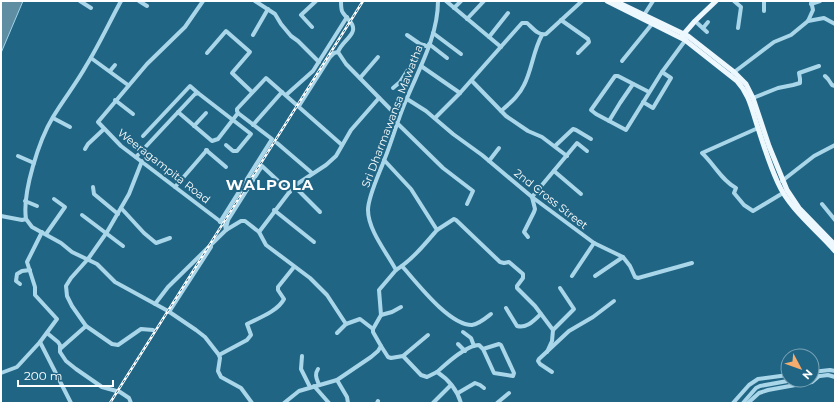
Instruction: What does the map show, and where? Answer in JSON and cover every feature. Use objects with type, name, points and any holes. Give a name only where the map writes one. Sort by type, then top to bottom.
[{"type":"main road","points":[[607,1],[652,24],[684,37]]},
{"type":"main road","points":[[618,2],[684,37],[746,84],[753,98],[783,192],[797,211],[834,248]]},
{"type":"main road","points":[[684,37],[695,21],[718,3]]},
{"type":"main road","points":[[733,73],[750,100],[758,128],[780,182],[799,208],[834,248]]},
{"type":"street","points":[[80,1],[91,8]]},
{"type":"street","points":[[121,1],[91,58],[66,99],[52,118],[44,135],[34,163],[25,201],[26,220],[32,227],[61,243],[72,252],[97,264],[115,282],[169,312],[204,337],[219,355],[218,371],[221,377],[241,388],[252,403]]},
{"type":"street","points":[[139,1],[147,6]]},
{"type":"street","points":[[134,114],[115,100],[147,64],[185,27],[203,1]]},
{"type":"street","points":[[255,1],[275,14],[291,36],[319,62]]},
{"type":"street","points":[[312,27],[301,15],[316,1]]},
{"type":"street","points":[[338,52],[340,46],[353,33],[352,25],[342,11],[341,1]]},
{"type":"street","name":"Sri Dharmawansa Mawatha","points":[[396,270],[371,224],[368,210],[374,185],[399,118],[421,66],[427,45],[433,33],[438,12],[438,1]]},
{"type":"street","points":[[446,1],[501,47]]},
{"type":"street","points":[[454,8],[461,1]]},
{"type":"street","points":[[467,19],[484,1]]},
{"type":"street","points":[[501,111],[519,94],[525,84],[536,45],[542,35],[546,34],[582,1]]},
{"type":"street","points":[[644,15],[653,1]]},
{"type":"street","points":[[734,1],[741,7],[738,28]]},
{"type":"street","points":[[764,1],[764,11]]},
{"type":"street","points":[[733,73],[774,42],[791,35],[808,21],[813,10],[811,2],[820,1]]},
{"type":"street","points":[[253,35],[268,9]]},
{"type":"street","points":[[489,37],[508,13]]},
{"type":"street","points":[[253,125],[284,93],[313,70],[346,17]]},
{"type":"street","points":[[808,21],[824,18],[835,24]]},
{"type":"street","points":[[561,20],[588,39],[589,42],[578,53]]},
{"type":"street","points":[[695,21],[707,32]]},
{"type":"street","points":[[703,28],[708,22]]},
{"type":"street","points":[[435,118],[472,80],[522,23],[526,23],[542,35]]},
{"type":"street","points":[[622,61],[652,24]]},
{"type":"street","points":[[207,53],[226,31],[250,52],[232,73],[252,92]]},
{"type":"street","points":[[433,33],[461,54]]},
{"type":"street","points":[[407,35],[420,44],[427,45],[447,58]]},
{"type":"street","points":[[649,92],[615,76],[591,110],[626,130],[684,37]]},
{"type":"street","points":[[393,88],[400,82],[427,45]]},
{"type":"street","points":[[338,52],[346,64],[399,118]]},
{"type":"street","points":[[299,106],[330,56],[338,52]]},
{"type":"street","points":[[91,58],[128,86]]},
{"type":"street","points":[[360,78],[378,58]]},
{"type":"street","points":[[110,71],[115,65]]},
{"type":"street","points":[[421,66],[460,93]]},
{"type":"street","points":[[753,98],[778,88],[794,85],[800,82],[799,74],[819,66]]},
{"type":"street","points":[[643,102],[653,108],[671,78],[662,72]]},
{"type":"street","points":[[825,76],[832,85],[835,86]]},
{"type":"street","points":[[178,112],[212,141],[218,139],[233,121],[238,113],[237,109],[266,78],[342,145]]},
{"type":"street","points":[[472,80],[501,111],[528,131],[542,137],[567,156]]},
{"type":"street","points":[[609,121],[633,84]]},
{"type":"street","points":[[143,136],[190,86],[251,134],[236,151],[233,151],[226,145]]},
{"type":"street","points":[[136,157],[195,94],[198,93]]},
{"type":"street","points":[[259,232],[274,210],[294,186],[332,159],[351,130],[379,98]]},
{"type":"street","name":"2nd Cross Street","points":[[407,99],[435,118],[532,198],[594,243],[623,257]]},
{"type":"street","name":"Weeragampita Road","points":[[115,100],[98,122],[121,146],[225,225],[226,230]]},
{"type":"street","points":[[194,126],[206,113]]},
{"type":"street","points":[[220,222],[272,139],[238,113]]},
{"type":"street","points":[[52,118],[70,128]]},
{"type":"street","points":[[397,124],[443,168],[473,191],[468,204]]},
{"type":"street","points":[[758,128],[702,153],[716,167],[729,184],[736,188],[734,193],[744,205],[753,211],[783,192]]},
{"type":"street","points":[[86,148],[88,144],[104,129]]},
{"type":"street","points":[[555,146],[573,129],[581,132],[591,139]]},
{"type":"street","points":[[277,143],[312,173]]},
{"type":"street","points":[[528,237],[524,232],[534,212],[532,198],[577,143],[587,151]]},
{"type":"street","points":[[780,182],[814,156],[835,145]]},
{"type":"street","points":[[489,161],[499,148]]},
{"type":"street","points":[[175,187],[206,150],[226,167]]},
{"type":"street","points":[[18,156],[34,163]]},
{"type":"street","points":[[384,160],[411,190],[437,230]]},
{"type":"street","points":[[142,161],[118,214],[88,259],[66,286],[67,296],[86,326],[112,344],[118,345],[141,329],[153,330]]},
{"type":"street","points":[[169,312],[210,248],[226,230],[228,220],[262,166],[290,192]]},
{"type":"street","points":[[554,171],[581,194]]},
{"type":"street","points":[[294,186],[320,212]]},
{"type":"street","points":[[93,187],[94,194],[118,214]]},
{"type":"street","points":[[1,373],[17,366],[40,342],[57,319],[35,295],[35,287],[27,262],[44,233],[65,207],[54,199]]},
{"type":"street","points":[[25,201],[37,206]]},
{"type":"street","points":[[822,204],[835,220]]},
{"type":"street","points":[[121,208],[144,233],[156,243],[170,238]]},
{"type":"street","points":[[274,210],[314,242]]},
{"type":"street","points":[[82,215],[107,232],[123,246]]},
{"type":"street","points":[[1,216],[26,220]]},
{"type":"street","points":[[373,329],[381,315],[379,290],[396,270],[402,266],[437,230],[454,219],[500,262],[509,262],[523,276],[517,288],[541,314],[553,330]]},
{"type":"street","points":[[156,304],[168,287],[226,230],[241,221],[245,221],[259,232],[266,245],[310,278],[327,295],[346,324]]},
{"type":"street","points":[[572,276],[594,243]]},
{"type":"street","points":[[595,276],[623,257],[630,266],[635,277],[639,278],[692,263]]},
{"type":"street","points":[[402,266],[436,304],[457,321],[474,325],[491,314]]},
{"type":"street","points":[[219,355],[247,340],[251,335],[247,324],[276,308],[283,301],[284,298],[278,290],[278,287],[294,267]]},
{"type":"street","points":[[20,284],[16,281],[16,274],[22,271],[30,270]]},
{"type":"street","points":[[547,352],[552,341],[553,330],[574,309],[560,288]]},
{"type":"street","points":[[552,372],[538,361],[569,331],[593,317],[614,301]]},
{"type":"street","points":[[381,315],[401,308]]},
{"type":"street","points":[[506,308],[517,326],[521,328],[525,327],[541,314]]},
{"type":"street","points":[[337,333],[346,324],[362,319],[373,329],[385,353],[391,358],[402,356],[428,335]]},
{"type":"street","points":[[60,349],[86,326]]},
{"type":"street","points":[[463,332],[471,338],[474,346]]},
{"type":"street","points":[[47,333],[58,342],[60,345],[60,352],[76,369],[102,387],[120,392],[129,398],[131,403]]},
{"type":"street","points":[[40,342],[71,403]]},
{"type":"street","points":[[458,344],[465,351]]},
{"type":"street","points":[[402,356],[421,375],[427,376],[437,372],[452,358],[474,346],[479,345],[483,349],[494,373],[513,376],[514,373],[501,345],[496,344],[483,349]]},
{"type":"street","points":[[284,403],[300,391],[338,380],[371,357],[381,346]]},
{"type":"street","points":[[302,356],[301,369],[312,387],[328,403]]},
{"type":"street","points":[[318,369],[315,373],[319,385]]},
{"type":"street","points":[[820,371],[835,371]]},
{"type":"street","points":[[437,372],[446,378],[458,393],[461,403]]},
{"type":"street","points":[[733,403],[749,385],[758,379],[780,376]]},
{"type":"street","points":[[820,376],[835,376]]},
{"type":"street","points":[[338,380],[347,397],[348,403]]},
{"type":"street","points":[[742,403],[756,388],[780,382]]},
{"type":"street","points":[[458,393],[476,383],[480,384],[484,388]]},
{"type":"street","points":[[433,403],[451,385]]},
{"type":"street","points":[[748,403],[763,391],[780,388]]},
{"type":"street","points":[[496,403],[508,393]]},
{"type":"street","points":[[285,394],[290,399]]},
{"type":"water","points":[[1,1],[23,1],[1,53]]},
{"type":"railway","points":[[110,403],[363,1]]},
{"type":"district","name":"WALPOLA","points":[[270,185]]}]
